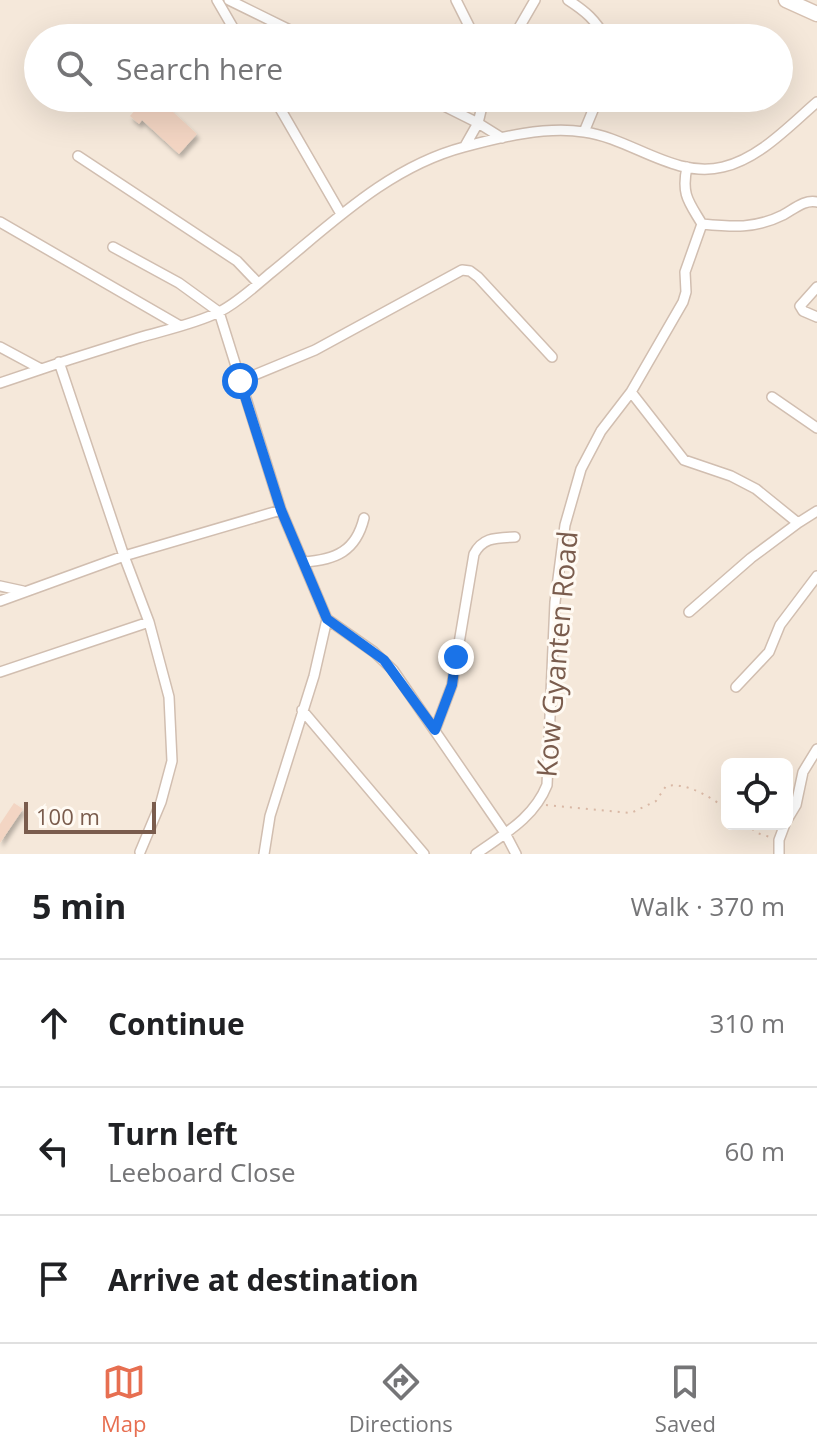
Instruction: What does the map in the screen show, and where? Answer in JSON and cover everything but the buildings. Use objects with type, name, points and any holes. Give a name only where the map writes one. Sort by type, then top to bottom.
[{"type":"main road","points":[[786,0],[817,14]]},
{"type":"street","points":[[217,0],[231,24]]},
{"type":"street","points":[[229,0],[278,24]]},
{"type":"street","points":[[456,0],[468,24]]},
{"type":"street","points":[[521,24],[535,0]]},
{"type":"street","points":[[568,0],[586,11],[598,24]]},
{"type":"street","points":[[0,383],[219,312],[341,214],[394,177],[441,153],[502,138],[551,131],[584,132],[687,167],[725,167],[755,154],[817,102]]},
{"type":"street","points":[[282,112],[341,214]]},
{"type":"street","points":[[456,112],[502,138]]},
{"type":"street","points":[[465,146],[481,112]]},
{"type":"street","points":[[584,132],[592,112]]},
{"type":"street","points":[[78,156],[237,261],[258,283]]},
{"type":"street","points":[[687,167],[684,183],[688,202],[702,224],[742,228],[779,217],[815,198]]},
{"type":"street","points":[[0,222],[180,326]]},
{"type":"street","name":"Kow Gyanten Road","points":[[476,854],[517,826],[538,804],[547,785],[555,602],[565,525],[581,469],[601,431],[631,392],[683,302],[685,272],[702,224]]},
{"type":"street","points":[[113,247],[179,283],[219,312],[281,510],[327,619],[384,660],[435,730],[516,854]]},
{"type":"street","points":[[240,381],[315,350],[462,270],[478,277],[552,357]]},
{"type":"street","points":[[817,287],[800,306],[803,311],[817,317]]},
{"type":"street","points":[[0,347],[41,369]]},
{"type":"street","points":[[59,362],[149,622],[169,697],[172,761],[161,802],[140,852]]},
{"type":"street","points":[[631,392],[684,460],[731,476],[756,489],[798,523]]},
{"type":"street","points":[[772,397],[817,428]]},
{"type":"street","points":[[0,601],[124,556],[281,510]]},
{"type":"street","points":[[689,612],[751,558],[817,511]]},
{"type":"street","points":[[303,562],[344,552],[361,533],[364,518]]},
{"type":"street","points":[[435,730],[452,685],[474,554],[479,545],[488,539],[515,537]]},
{"type":"street","points":[[736,687],[769,652],[780,625],[817,576]]},
{"type":"street","points":[[0,586],[23,591]]},
{"type":"street","points":[[264,854],[270,816],[327,619]]},
{"type":"street","points":[[0,672],[149,622]]},
{"type":"street","points":[[302,710],[424,854]]},
{"type":"street","points":[[793,810],[803,772],[817,749]]},
{"type":"street","points":[[779,854],[783,830]]},
{"type":"path","points":[[538,804],[631,813],[656,801],[666,786],[677,784],[693,789],[721,805]]},
{"type":"path","points":[[753,830],[779,840]]},
{"type":"shaded area","points":[[0,0],[817,0],[817,854],[0,854]]},
{"type":"route","points":[[240,381],[281,510],[327,619],[384,660],[435,730],[452,685],[456,657]]}]
